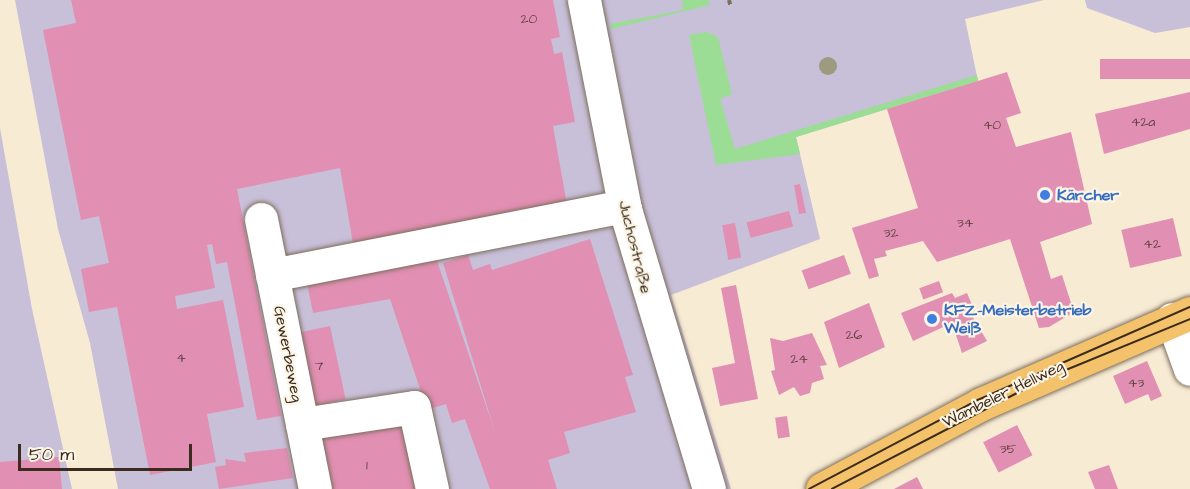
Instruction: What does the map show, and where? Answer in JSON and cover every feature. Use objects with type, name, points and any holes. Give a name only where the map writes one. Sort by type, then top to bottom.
[{"type":"main road","name":"Wambeler Hellweg","points":[[822,489],[981,404],[1181,316]]},
{"type":"street","name":"Juchostraße","points":[[584,0],[624,206],[639,265],[709,489]]},
{"type":"street","points":[[272,275],[624,206]]},
{"type":"street","name":"Gewerbeweg","points":[[261,219],[315,489]]},
{"type":"street","points":[[1181,316],[1190,369]]},
{"type":"street","points":[[302,424],[414,407],[432,489]]},
{"type":"path","points":[[729,0],[731,8]]},
{"type":"shaded area","points":[[15,0],[1044,0],[965,19],[978,81],[796,137],[820,239],[671,295],[731,489],[118,489],[90,343],[58,229]]},
{"type":"shaded area","points":[[1085,0],[1190,0],[1190,27],[1155,33],[1087,8]]},
{"type":"shaded area","points":[[0,128],[32,309],[72,489],[0,489]]},
{"type":"green space","points":[[682,0],[708,0],[710,5],[611,29],[610,24],[683,10]]},
{"type":"green space","points":[[707,32],[718,37],[732,94],[720,99],[735,149],[977,75],[978,81],[796,137],[800,154],[716,165],[689,35]]},
{"type":"building","points":[[71,0],[553,0],[560,37],[551,39],[554,54],[562,52],[575,122],[553,126],[567,205],[354,249],[340,168],[237,189],[281,416],[257,420],[227,262],[216,264],[212,244],[207,245],[215,288],[175,296],[177,309],[223,300],[244,407],[207,414],[216,462],[150,475],[117,307],[89,312],[81,269],[109,263],[99,216],[81,220],[43,30],[76,23]]},
{"type":"building","points":[[1100,59],[1190,59],[1190,79],[1100,79]]},
{"type":"building","points":[[1007,72],[1021,113],[1006,118],[1016,147],[1071,132],[1092,224],[1040,242],[1051,279],[1062,275],[1074,312],[1049,327],[1039,328],[1010,239],[937,262],[923,241],[885,251],[887,256],[874,259],[879,276],[869,279],[852,228],[918,208],[887,109]]},
{"type":"building","points":[[1190,92],[1190,129],[1104,154],[1095,114]]},
{"type":"building","points":[[800,184],[806,213],[799,214],[794,185]]},
{"type":"building","points":[[789,211],[793,226],[751,238],[746,222]]},
{"type":"building","points":[[1173,218],[1182,256],[1130,268],[1121,230]]},
{"type":"building","points":[[735,223],[741,257],[728,260],[722,225]]},
{"type":"building","points":[[590,239],[633,375],[625,377],[636,412],[564,432],[570,453],[548,460],[557,489],[490,489],[465,419],[452,423],[446,404],[427,410],[390,299],[313,313],[307,283],[436,258],[495,432],[443,263],[468,255],[473,270],[490,264],[492,270]]},
{"type":"building","points":[[844,255],[851,274],[809,289],[802,270]]},
{"type":"building","points":[[939,281],[943,292],[923,299],[919,288]]},
{"type":"building","points":[[736,285],[758,399],[720,406],[712,368],[735,363],[721,288]]},
{"type":"building","name":"KFZ-Meisterbetrieb Weiß","points":[[952,293],[955,298],[967,293],[975,312],[971,314],[987,341],[962,353],[952,323],[913,341],[901,313]]},
{"type":"building","points":[[869,303],[885,347],[839,368],[824,322]]},
{"type":"building","points":[[330,326],[346,399],[308,407],[293,334]]},
{"type":"building","points":[[812,333],[827,365],[820,366],[824,379],[812,383],[810,393],[800,396],[794,387],[779,395],[771,371],[775,370],[770,338],[783,341]]},
{"type":"building","points":[[1147,361],[1162,396],[1151,401],[1148,394],[1125,404],[1113,376]]},
{"type":"building","points":[[787,416],[790,437],[778,438],[775,418]]},
{"type":"building","points":[[404,423],[418,489],[325,489],[315,440]]},
{"type":"building","points":[[1017,425],[1032,455],[999,473],[983,442]]},
{"type":"building","points":[[287,448],[293,478],[219,489],[215,467],[226,465],[225,459],[246,462],[244,453]]},
{"type":"building","points":[[59,457],[62,489],[0,489],[0,462]]},
{"type":"building","points":[[1109,465],[1118,489],[1095,489],[1088,472]]},
{"type":"building","points":[[917,477],[923,489],[894,489]]},
{"type":"tram line","points":[[809,489],[978,400],[1190,307]]},
{"type":"tram line","points":[[832,489],[1044,379],[1190,319]]},
{"type":"place","name":"Kärcher","points":[[1045,195]]},
{"type":"place","name":"KFZ-Meisterbetrieb Weiß","points":[[932,319]]}]
